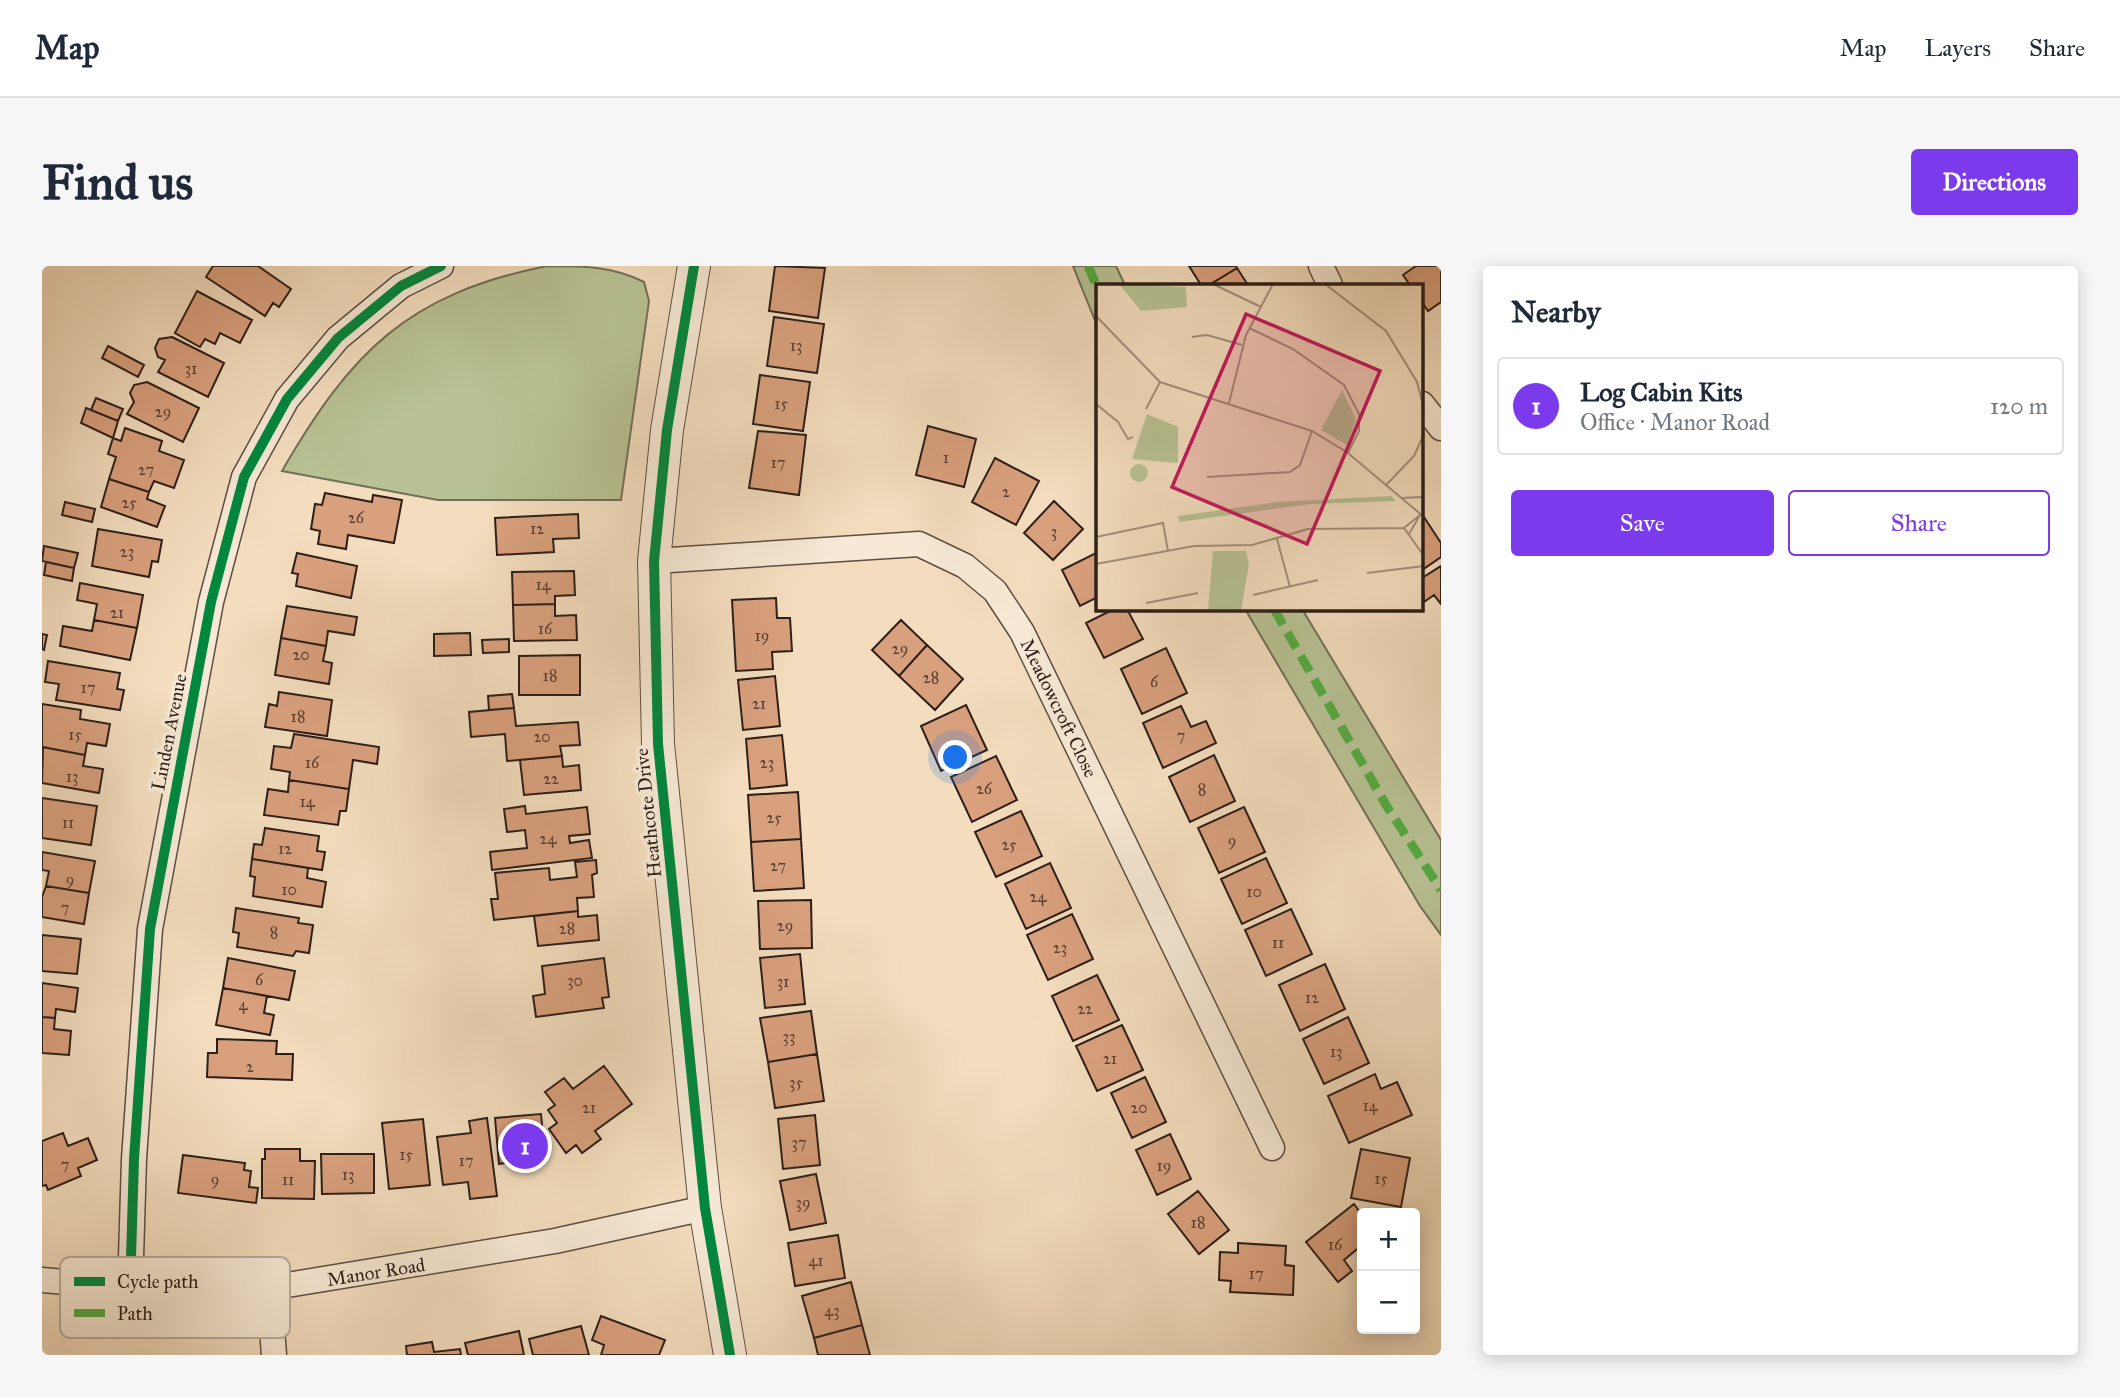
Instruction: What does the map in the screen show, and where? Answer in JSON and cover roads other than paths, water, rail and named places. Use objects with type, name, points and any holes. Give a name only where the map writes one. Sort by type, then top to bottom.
[{"type":"street","name":"Linden Avenue","points":[[132,1257],[134,1159],[150,929],[211,601],[244,477],[288,399],[338,338],[401,286],[441,266]]},
{"type":"street","name":"Heathcote Drive","points":[[694,266],[667,430],[654,561],[658,744],[705,1208],[730,1355]]},
{"type":"street","points":[[1321,266],[1330,284]]},
{"type":"street","points":[[1423,405],[1441,428]]},
{"type":"street","name":"Meadowcroft Close","points":[[654,561],[919,544],[965,566],[995,591],[1023,632],[1272,1148]]},
{"type":"street","name":"Manor Road","points":[[290,1285],[555,1241],[705,1208]]},
{"type":"street","name":"Manor Road","points":[[42,1280],[60,1282]]},
{"type":"place","name":"Log Cabin Kits","points":[[525,1146]]}]
